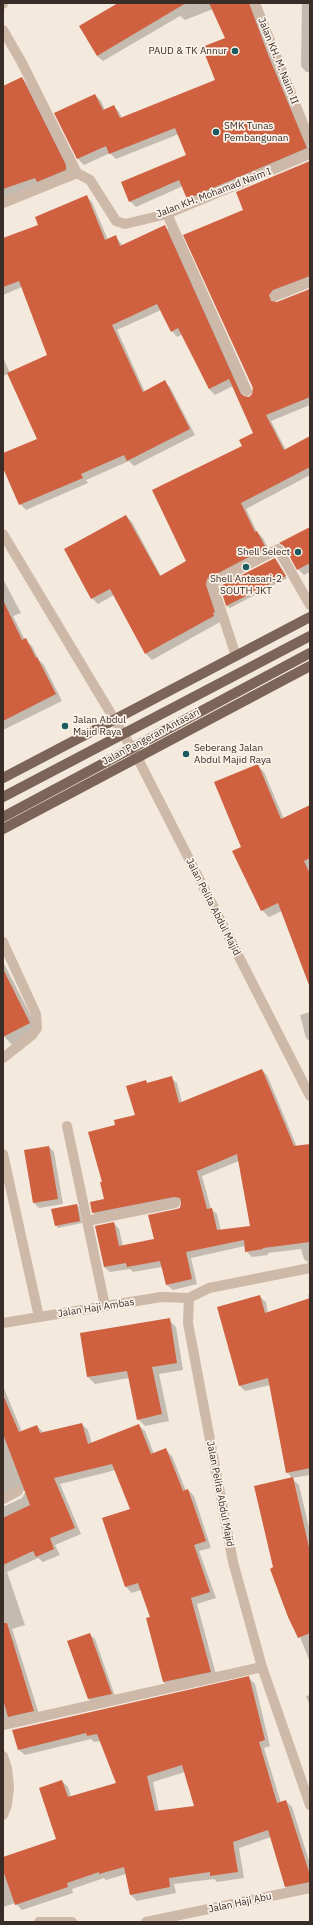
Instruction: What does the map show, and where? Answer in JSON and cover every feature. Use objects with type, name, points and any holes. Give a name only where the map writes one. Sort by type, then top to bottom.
[{"type":"main road","points":[[3,778],[310,617]]},
{"type":"main road","points":[[3,797],[310,636]]},
{"type":"main road","points":[[3,816],[310,653]]},
{"type":"main road","name":"Jalan Pangeran Antasari","points":[[3,829],[310,666]]},
{"type":"street","name":"Jalan KH. M. Naim II","points":[[255,3],[310,141]]},
{"type":"street","points":[[3,30],[21,61],[77,173],[3,203]]},
{"type":"street","name":"Jalan KH. Mohamad Naim I","points":[[77,173],[90,180],[118,223],[125,224],[167,214],[310,154]]},
{"type":"street","points":[[167,214],[247,391]]},
{"type":"street","points":[[275,296],[310,282]]},
{"type":"street","points":[[4,536],[114,719]]},
{"type":"street","points":[[236,656],[212,583],[278,549],[310,605]]},
{"type":"street","name":"Jalan Pelita Abdul Majid","points":[[114,719],[137,757],[310,1096]]},
{"type":"street","points":[[3,942],[36,1014],[37,1028],[32,1035],[3,1058]]},
{"type":"street","points":[[67,1126],[106,1306]]},
{"type":"street","points":[[3,1154],[39,1316]]},
{"type":"street","points":[[87,1221],[175,1203]]},
{"type":"street","points":[[189,1298],[209,1288],[310,1268]]},
{"type":"street","name":"Jalan Haji Ambas","points":[[3,1323],[161,1297],[189,1298]]},
{"type":"street","name":"Jalan Pelita Abdul Majid","points":[[189,1298],[188,1323],[233,1562],[262,1667],[310,1805]]},
{"type":"street","points":[[3,1499],[18,1491]]},
{"type":"street","points":[[3,1725],[262,1667]]},
{"type":"street","points":[[3,1756],[7,1768],[9,1787],[3,1815]]},
{"type":"street","name":"Jalan Haji Abu","points":[[146,1922],[310,1888]]},
{"type":"street","points":[[39,1922],[72,1922]]},
{"type":"building","points":[[118,3],[186,3],[97,56],[79,26]]},
{"type":"building","name":"SMK Tunas Pembangunan","points":[[209,3],[249,3],[269,57],[307,148],[187,199],[179,180],[129,202],[121,182],[186,155],[175,128],[109,154],[106,146],[77,159],[54,113],[95,94],[103,110],[114,105],[120,118],[215,80],[202,47],[225,38]]},
{"type":"building","points":[[22,77],[66,165],[66,170],[37,182],[35,178],[3,189],[3,86]]},
{"type":"building","points":[[310,161],[310,276],[273,290],[269,295],[271,301],[277,302],[310,289],[310,397],[266,415],[284,450],[310,436],[310,467],[241,503],[255,532],[257,531],[266,548],[207,579],[206,585],[215,612],[213,613],[214,616],[145,654],[110,589],[91,599],[64,549],[126,515],[160,576],[186,561],[152,490],[242,446],[239,440],[253,433],[229,379],[209,389],[178,328],[171,332],[157,304],[112,325],[143,392],[165,380],[190,429],[127,461],[124,455],[81,474],[83,478],[19,505],[3,468],[3,453],[37,439],[7,373],[47,355],[19,281],[3,287],[3,238],[38,225],[35,217],[87,195],[105,240],[116,235],[120,246],[165,225],[241,394],[249,397],[252,394],[253,388],[183,235],[243,210],[236,192]]},
{"type":"building","name":"Shell Select","points":[[310,527],[310,563],[297,570],[284,546],[279,543]]},
{"type":"building","points":[[275,558],[286,576],[226,606],[220,586]]},
{"type":"building","points":[[3,600],[22,640],[26,638],[56,694],[3,721]]},
{"type":"building","points":[[258,764],[281,819],[310,805],[310,858],[304,861],[310,874],[309,985],[278,903],[261,911],[232,851],[241,847],[214,782]]},
{"type":"building","points":[[3,969],[30,1023],[3,1037]]},
{"type":"building","points":[[262,1069],[294,1146],[310,1144],[310,1242],[263,1248],[245,1252],[244,1240],[186,1252],[192,1279],[166,1285],[160,1261],[127,1267],[126,1263],[104,1267],[95,1226],[114,1222],[119,1246],[154,1239],[148,1215],[180,1208],[181,1202],[180,1198],[174,1197],[92,1213],[90,1202],[104,1199],[100,1182],[102,1182],[88,1132],[115,1125],[114,1120],[135,1115],[126,1086],[146,1080],[147,1083],[172,1076],[179,1103]],"holes":[[[237,1154],[250,1226],[217,1230],[212,1208],[207,1209],[197,1171]]]},
{"type":"building","points":[[49,1146],[58,1199],[33,1203],[24,1150]]},
{"type":"building","points":[[77,1204],[80,1221],[55,1226],[51,1209]]},
{"type":"building","points":[[260,1295],[265,1313],[310,1298],[310,1468],[286,1473],[268,1378],[239,1386],[217,1307]]},
{"type":"building","points":[[170,1318],[177,1363],[152,1367],[162,1414],[137,1420],[127,1371],[87,1377],[80,1333]]},
{"type":"building","points":[[3,1395],[19,1432],[37,1425],[40,1433],[82,1423],[88,1444],[139,1424],[151,1454],[166,1448],[183,1491],[188,1489],[206,1541],[194,1545],[210,1592],[191,1598],[211,1672],[163,1682],[146,1618],[150,1617],[138,1583],[125,1587],[102,1518],[130,1509],[112,1464],[54,1478],[75,1528],[50,1538],[54,1549],[36,1557],[33,1551],[3,1565],[3,1518],[30,1505],[3,1434]]},
{"type":"building","points":[[293,1477],[310,1552],[310,1633],[298,1638],[288,1617],[270,1569],[273,1567],[254,1486]]},
{"type":"building","points":[[3,1623],[7,1623],[34,1711],[8,1717],[3,1699]]},
{"type":"building","points":[[90,1633],[112,1694],[88,1699],[67,1641]]},
{"type":"building","points":[[249,1676],[265,1740],[259,1742],[277,1803],[286,1800],[310,1875],[310,1882],[285,1887],[268,1830],[233,1842],[238,1872],[210,1876],[210,1872],[169,1878],[170,1887],[130,1895],[124,1867],[99,1874],[99,1872],[67,1883],[68,1887],[15,1905],[3,1870],[3,1857],[56,1839],[39,1788],[62,1780],[68,1797],[116,1783],[97,1734],[87,1736],[86,1733],[18,1750],[12,1730]],"holes":[[[182,1765],[194,1806],[155,1811],[147,1776]]]},
{"type":"place","name":"PAUD & TK Annur","points":[[235,51]]},
{"type":"place","name":"SMK Tunas Pembangunan","points":[[216,132]]},
{"type":"place","name":"Shell Select","points":[[298,552]]},
{"type":"place","name":"Shell Antasari-2 SOUTH JKT","points":[[246,567]]},
{"type":"place","name":"Jalan Abdul Majid Raya","points":[[65,726]]},
{"type":"place","name":"Seberang Jalan Abdul Majid Raya","points":[[186,754]]}]
